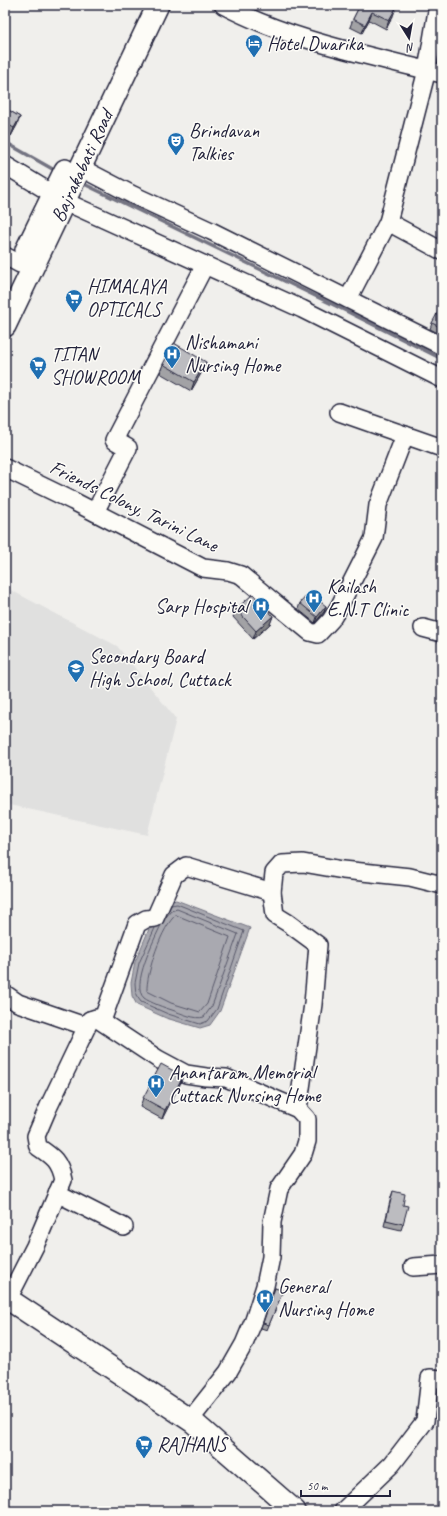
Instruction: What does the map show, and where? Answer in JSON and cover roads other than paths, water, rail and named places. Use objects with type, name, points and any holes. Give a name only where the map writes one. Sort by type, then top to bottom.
[{"type":"main road","name":"Bajrakabati Road","points":[[75,170],[144,5]]},
{"type":"main road","name":"Bajrakabati Road","points":[[5,294],[12,260],[60,196],[75,170],[158,5]]},
{"type":"main road","name":"Bajrakabati Road","points":[[5,326],[60,196]]},
{"type":"main road","points":[[6,1298],[190,1420],[296,1511]]},
{"type":"street","points":[[223,5],[248,18],[312,41],[435,72]]},
{"type":"street","points":[[348,300],[388,222],[435,72],[438,5]]},
{"type":"street","points":[[5,165],[60,196],[302,309],[442,379]]},
{"type":"street","points":[[75,170],[133,195],[211,232],[442,346]]},
{"type":"street","points":[[388,222],[442,251]]},
{"type":"street","points":[[95,512],[128,448],[114,440],[205,265]]},
{"type":"street","points":[[339,412],[442,448]]},
{"type":"street","name":"Friends Colony, Tarini Lane","points":[[5,468],[95,512],[203,568],[241,575],[310,632],[318,634],[339,607],[374,538],[378,505],[406,435]]},
{"type":"street","points":[[423,628],[442,633]]},
{"type":"street","points":[[298,1109],[313,1004],[318,945],[275,915],[272,892],[274,873],[282,864],[303,863],[343,870],[410,877],[442,885]]},
{"type":"street","points":[[6,1298],[35,1246],[63,1180],[60,1169],[54,1158],[38,1147],[36,1136],[48,1108],[96,1020],[137,924],[146,919],[156,918],[174,875],[186,866],[272,892]]},
{"type":"street","points":[[5,994],[18,1003],[79,1024],[86,1024],[96,1020]]},
{"type":"street","points":[[96,1020],[158,1059],[186,1074],[226,1078],[298,1109],[307,1118],[307,1141],[303,1154],[279,1189],[272,1222],[271,1257],[265,1286],[254,1320],[244,1344],[228,1372],[190,1420]]},
{"type":"street","points":[[57,1193],[124,1227]]},
{"type":"street","points":[[413,1267],[442,1265]]},
{"type":"street","points":[[343,1511],[392,1464],[425,1421],[430,1378],[442,1379]]},
{"type":"water","points":[[176,900],[250,928],[220,1011],[210,1025],[200,1028],[166,1018],[137,1005],[132,996],[131,983],[135,962],[155,915],[166,903]]},
{"type":"waterway","points":[[5,142],[56,171]]},
{"type":"waterway","points":[[80,182],[442,359]]},
{"type":"place","name":"Hotel Dwarika","points":[[254,58]]},
{"type":"place","name":"Brindavan Talkies","points":[[176,156]]},
{"type":"place","name":"HIMALAYA OPTICALS","points":[[74,313]]},
{"type":"place","name":"Nishamani Nursing Home","points":[[172,369]]},
{"type":"place","name":"TITAN SHOWROOM","points":[[38,380]]},
{"type":"place","name":"Kailash E.N.T Clinic","points":[[314,613]]},
{"type":"place","name":"Sarp Hospital","points":[[261,621]]},
{"type":"place","name":"Secondary Board High School, Cuttack","points":[[76,683]]},
{"type":"place","name":"Anantaram Memorial Cuttack Nursing Home","points":[[156,1098]]},
{"type":"place","name":"General Nursing Home","points":[[265,1313]]},
{"type":"place","name":"RAJHANS","points":[[144,1459]]}]
